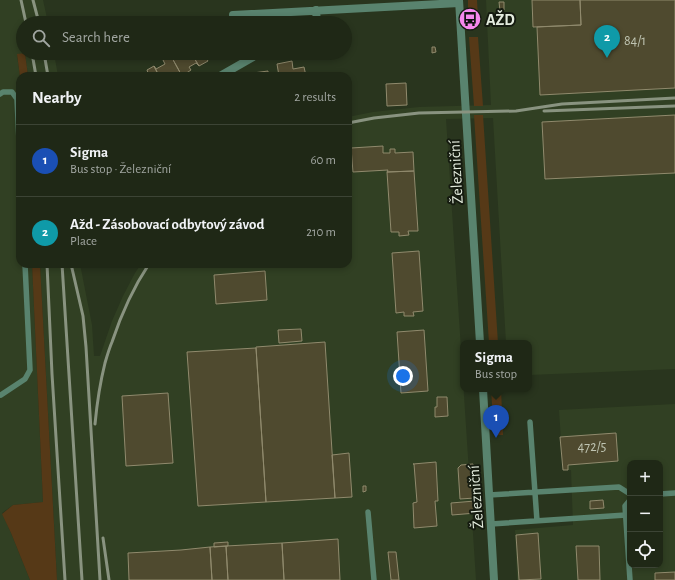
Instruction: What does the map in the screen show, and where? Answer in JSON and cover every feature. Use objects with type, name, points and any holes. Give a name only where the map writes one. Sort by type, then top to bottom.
[{"type":"street","points":[[233,15],[459,2]]},
{"type":"street","name":"Železniční","points":[[459,2],[480,340]]},
{"type":"street","points":[[316,10],[316,16]]},
{"type":"street","points":[[227,72],[248,60]]},
{"type":"street","name":"Železniční","points":[[483,392],[494,580]]},
{"type":"lane","points":[[0,94],[3,92],[12,92],[16,98]]},
{"type":"lane","points":[[0,395],[25,379],[30,370],[25,268]]},
{"type":"lane","points":[[530,422],[536,521]]},
{"type":"lane","points":[[489,496],[618,487],[627,492]]},
{"type":"lane","points":[[663,494],[675,493]]},
{"type":"lane","points":[[627,504],[625,506],[630,580]]},
{"type":"lane","points":[[368,512],[374,580]]},
{"type":"lane","points":[[491,524],[626,515]]},
{"type":"shaded area","points":[[0,0],[43,0],[46,16],[16,16],[16,60],[18,60],[19,72],[16,72],[16,268],[32,268],[43,502],[13,505],[2,513],[30,580],[0,580]]},
{"type":"shaded area","points":[[468,0],[477,0],[478,17],[468,18]]},
{"type":"shaded area","points":[[486,0],[675,0],[675,369],[532,375],[532,340],[506,340],[493,118],[446,119],[460,340],[460,392],[464,392],[476,580],[57,580],[40,268],[81,268],[92,325],[94,356],[100,356],[112,321],[123,296],[138,268],[352,268],[352,116],[373,112],[419,107],[491,105]]},
{"type":"shaded area","points":[[469,37],[478,37],[483,106],[474,106]]},
{"type":"shaded area","points":[[18,60],[26,60],[27,72],[19,72]]},
{"type":"shaded area","points":[[26,60],[55,60],[57,72],[27,72]]},
{"type":"shaded area","points":[[474,115],[483,115],[498,340],[489,340]]},
{"type":"shaded area","points":[[32,268],[40,268],[57,580],[30,580],[2,514],[13,505],[43,502]]},
{"type":"shaded area","points":[[491,392],[501,392],[503,435],[494,435]]},
{"type":"shaded area","points":[[675,404],[675,580],[517,580],[515,530],[573,525],[571,470],[563,470],[559,410]]},
{"type":"building","points":[[532,0],[580,0],[581,25],[533,27]]},
{"type":"building","points":[[580,0],[675,0],[675,88],[540,95],[537,27],[581,25]]},
{"type":"building","points":[[499,2],[504,2],[504,10],[500,11]]},
{"type":"building","points":[[432,47],[435,47],[436,52],[432,53]]},
{"type":"building","points":[[163,60],[173,60],[180,72],[157,72],[154,66],[156,69],[165,64]]},
{"type":"building","points":[[173,60],[195,60],[199,66],[196,63],[189,67],[191,70],[188,72],[180,72]]},
{"type":"building","points":[[195,60],[208,61],[199,66]]},
{"type":"building","points":[[292,61],[293,69],[304,67],[305,72],[278,72],[277,64]]},
{"type":"building","points":[[154,66],[157,72],[148,72],[147,70]]},
{"type":"building","points":[[406,83],[407,105],[387,106],[386,84]]},
{"type":"building","points":[[675,115],[675,173],[545,179],[542,122]]},
{"type":"building","points":[[383,146],[383,153],[390,153],[390,149],[395,149],[395,153],[413,152],[414,171],[387,172],[388,170],[353,172],[352,148]]},
{"type":"building","points":[[414,171],[418,231],[408,231],[409,235],[399,236],[399,232],[391,232],[387,172]]},
{"type":"building","points":[[419,251],[423,311],[413,312],[414,316],[404,316],[404,312],[396,313],[392,253]]},
{"type":"building","points":[[265,271],[267,300],[216,304],[214,275]]},
{"type":"building","points":[[301,329],[302,341],[279,343],[278,330]]},
{"type":"building","points":[[424,330],[428,391],[401,393],[397,332]]},
{"type":"building","points":[[325,342],[335,498],[266,502],[256,347]]},
{"type":"building","points":[[256,348],[266,502],[198,506],[187,352]]},
{"type":"building","points":[[168,393],[173,463],[126,466],[122,396]]},
{"type":"building","points":[[437,397],[447,397],[448,416],[435,417]]},
{"type":"building","points":[[616,433],[618,461],[568,465],[568,470],[563,470],[560,437]]},
{"type":"building","points":[[349,453],[352,497],[335,498],[332,455]]},
{"type":"building","points":[[436,462],[438,501],[435,501],[437,526],[414,528],[413,503],[417,502],[413,464]]},
{"type":"building","points":[[473,464],[475,498],[460,499],[458,468],[461,465]]},
{"type":"building","points":[[363,486],[366,486],[366,491],[363,492]]},
{"type":"building","points":[[603,500],[604,508],[590,509],[590,501]]},
{"type":"building","points":[[475,501],[476,513],[452,515],[451,503]]},
{"type":"building","points":[[538,533],[541,579],[519,580],[516,535]]},
{"type":"building","points":[[338,539],[340,580],[284,580],[282,543]]},
{"type":"building","points":[[228,542],[228,546],[214,547],[214,543]]},
{"type":"building","points":[[282,543],[284,580],[228,580],[226,546]]},
{"type":"building","points":[[226,546],[228,580],[212,580],[210,547]]},
{"type":"building","points":[[576,546],[599,546],[600,580],[578,580]]},
{"type":"building","points":[[210,547],[212,580],[129,580],[128,553]]},
{"type":"building","points":[[388,552],[396,552],[399,580],[391,580]]},
{"type":"building","points":[[675,572],[675,580],[655,580],[655,573]]},
{"type":"railway","points":[[21,0],[24,16]]},
{"type":"railway","points":[[33,0],[37,16]]},
{"type":"railway","points":[[33,60],[35,72]]},
{"type":"railway","points":[[45,60],[47,72]]},
{"type":"railway","points":[[352,122],[419,113],[516,111],[562,104],[675,98]]},
{"type":"railway","points":[[544,111],[675,106]]},
{"type":"railway","points":[[47,268],[52,374],[65,580]]},
{"type":"railway","points":[[62,268],[82,580]]},
{"type":"railway","points":[[72,268],[83,316],[86,347],[100,580]]},
{"type":"railway","points":[[95,424],[100,386],[109,350],[128,302],[147,268]]},
{"type":"railway","points":[[103,538],[109,580]]},
{"type":"place","name":"AŽD","points":[[470,19]]},
{"type":"place","name":"Ažd - Zásobovací odbytový závod","points":[[607,58]]},
{"type":"place","name":"Sigma","points":[[496,438]]}]
